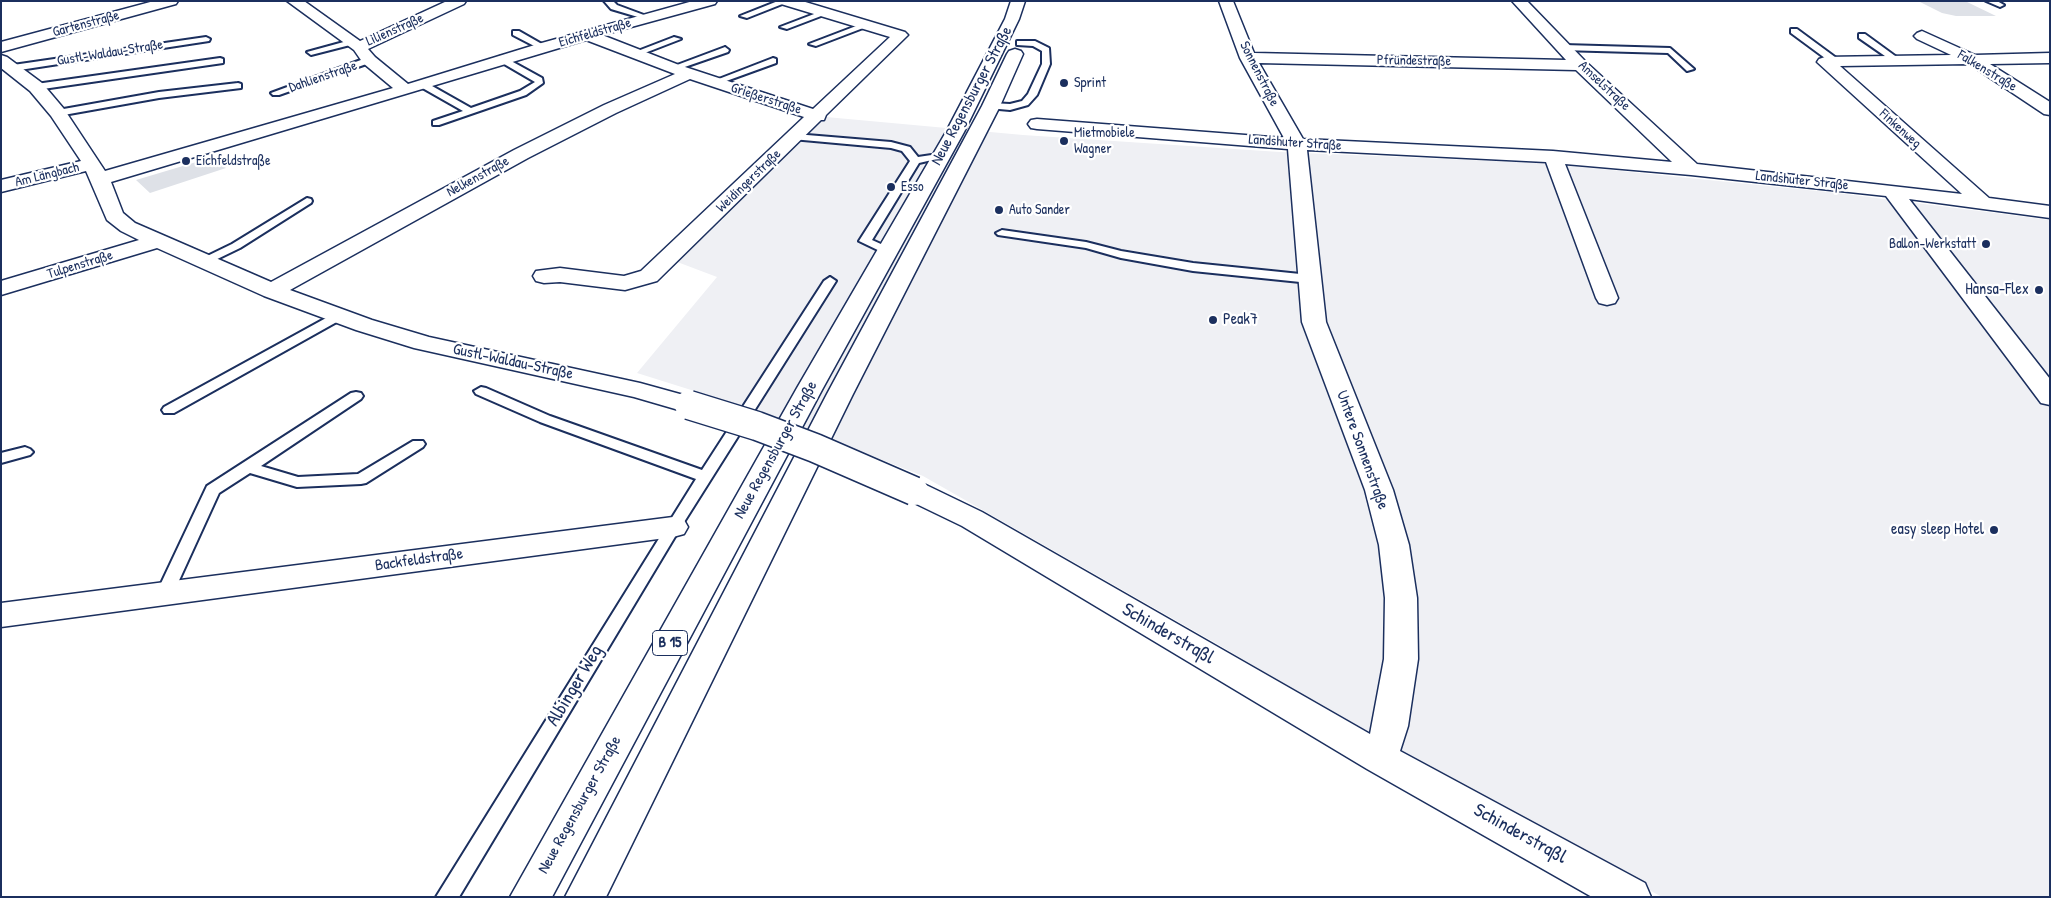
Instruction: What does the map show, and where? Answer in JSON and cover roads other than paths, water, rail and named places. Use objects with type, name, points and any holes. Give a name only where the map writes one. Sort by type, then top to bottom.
[{"type":"main road","name":"Gartenstraße","points":[[1,47],[171,1]]},
{"type":"main road","name":"Dahlienstraße","points":[[294,1],[355,44],[369,60],[405,90]]},
{"type":"main road","name":"Lilienstraße","points":[[355,44],[459,1]]},
{"type":"main road","name":"Eichfeldstraße","points":[[96,171],[405,90],[543,47],[710,1]]},
{"type":"main road","name":"Weidingerstraße","points":[[544,276],[560,275],[625,283],[649,276],[818,116],[900,35],[786,1]]},
{"type":"main road","name":"Neue Regensburger Straße","points":[[530,897],[955,132],[1012,19],[1018,1]]},
{"type":"main road","name":"Neue Regensburger Straße","points":[[585,897],[840,394],[991,106],[1020,43],[1036,1]]},
{"type":"main road","name":"Sonnenstraße","points":[[1226,1],[1248,58],[1297,144]]},
{"type":"main road","name":"Amselstraße","points":[[1518,1],[1580,65],[1691,169]]},
{"type":"main road","name":"Grießerstraße","points":[[588,35],[634,54],[818,116]]},
{"type":"main road","name":"Falkenstraße","points":[[1922,36],[1972,59],[2050,110]]},
{"type":"main road","name":"Pfründestraße","points":[[1248,58],[1580,65]]},
{"type":"main road","points":[[1836,62],[2050,58]]},
{"type":"main road","name":"Finkenweg","points":[[1836,62],[1824,62],[1983,203]]},
{"type":"main road","name":"Gustl-Waldau-Straße","points":[[5,66],[36,88],[58,113],[96,171],[114,216],[128,227],[272,291],[337,316],[423,343],[640,391],[689,405]]},
{"type":"main road","name":"Nelkenstraße","points":[[272,291],[520,154],[610,109],[681,70]]},
{"type":"main road","name":"Landshuter Straße","points":[[1036,124],[1297,144],[1553,157],[1691,169],[1892,191],[2050,212]]},
{"type":"main road","name":"Untere Sonnenstraße","points":[[1297,144],[1314,322],[1380,490],[1394,545],[1400,598],[1401,658],[1390,726],[1380,758]]},
{"type":"main road","points":[[1553,157],[1606,298]]},
{"type":"main road","name":"Am Längbach","points":[[1,186],[96,171]]},
{"type":"main road","points":[[1892,191],[2050,396]]},
{"type":"main road","name":"Tulpenstraße","points":[[1,288],[158,241]]},
{"type":"main road","name":"Schinderstraßl","points":[[689,405],[756,426],[816,448],[914,491],[972,520],[1380,758],[1631,897]]},
{"type":"main road","name":"Backfeldstraße","points":[[1,615],[672,527]]},
{"type":"lane","name":"Eichfeldstraße","points":[[608,1],[614,7],[648,18]]},
{"type":"lane","name":"Weidingerstraße","points":[[744,16],[786,1]]},
{"type":"lane","points":[[1990,1],[2000,5]]},
{"type":"lane","points":[[784,28],[825,13]]},
{"type":"lane","points":[[813,44],[867,25]]},
{"type":"lane","points":[[1794,31],[1836,62]]},
{"type":"lane","name":"Eichfeldstraße","points":[[516,33],[543,47]]},
{"type":"lane","points":[[1862,36],[1898,61]]},
{"type":"lane","name":"Gustl-Waldau-Straße","points":[[5,66],[206,39]]},
{"type":"lane","points":[[634,54],[677,39]]},
{"type":"lane","points":[[991,106],[1010,106],[1025,102],[1032,95],[1046,64],[1046,50],[1035,44],[1020,43]]},
{"type":"lane","name":"Dahlienstraße","points":[[311,52],[355,44]]},
{"type":"lane","points":[[1664,44],[1690,69]]},
{"type":"lane","points":[[1564,48],[1670,51]]},
{"type":"lane","points":[[681,70],[725,50]]},
{"type":"lane","points":[[436,123],[523,93],[539,83],[537,79],[502,59]]},
{"type":"lane","name":"Dahlienstraße","points":[[276,93],[369,60]]},
{"type":"lane","name":"Gustl-Waldau-Straße","points":[[36,88],[220,61]]},
{"type":"lane","name":"Grießerstraße","points":[[715,82],[773,61]]},
{"type":"lane","points":[[422,84],[470,111]]},
{"type":"lane","points":[[58,113],[159,95],[238,86]]},
{"type":"lane","points":[[795,137],[891,144],[906,149],[915,161]]},
{"type":"lane","points":[[888,251],[865,241],[915,161],[941,155]]},
{"type":"lane","points":[[203,261],[236,246],[307,201]]},
{"type":"lane","points":[[1002,233],[1086,246],[1193,267],[1310,279]]},
{"type":"lane","name":"Albinger Weg","points":[[447,897],[672,527],[830,281]]},
{"type":"lane","points":[[169,410],[337,316]]},
{"type":"lane","points":[[481,391],[544,419],[704,476]]},
{"type":"lane","points":[[165,594],[213,490],[356,396]]},
{"type":"lane","points":[[250,466],[297,482],[361,479],[418,444]]},
{"type":"lane","points":[[1,458],[25,452]]},
{"type":"place","name":"Sprint","points":[[1064,83]]},
{"type":"place","name":"Mietmobiele Wagner","points":[[1064,141]]},
{"type":"place","name":"Eichfeldstraße","points":[[186,161]]},
{"type":"place","name":"Esso","points":[[891,187]]},
{"type":"place","name":"Auto Sander","points":[[999,210]]},
{"type":"place","name":"Ballon-Werkstatt","points":[[1986,244]]},
{"type":"place","name":"Hansa-Flex","points":[[2039,290]]},
{"type":"place","name":"Peak7","points":[[1213,320]]},
{"type":"place","name":"easy sleep Hotel","points":[[1994,530]]}]
